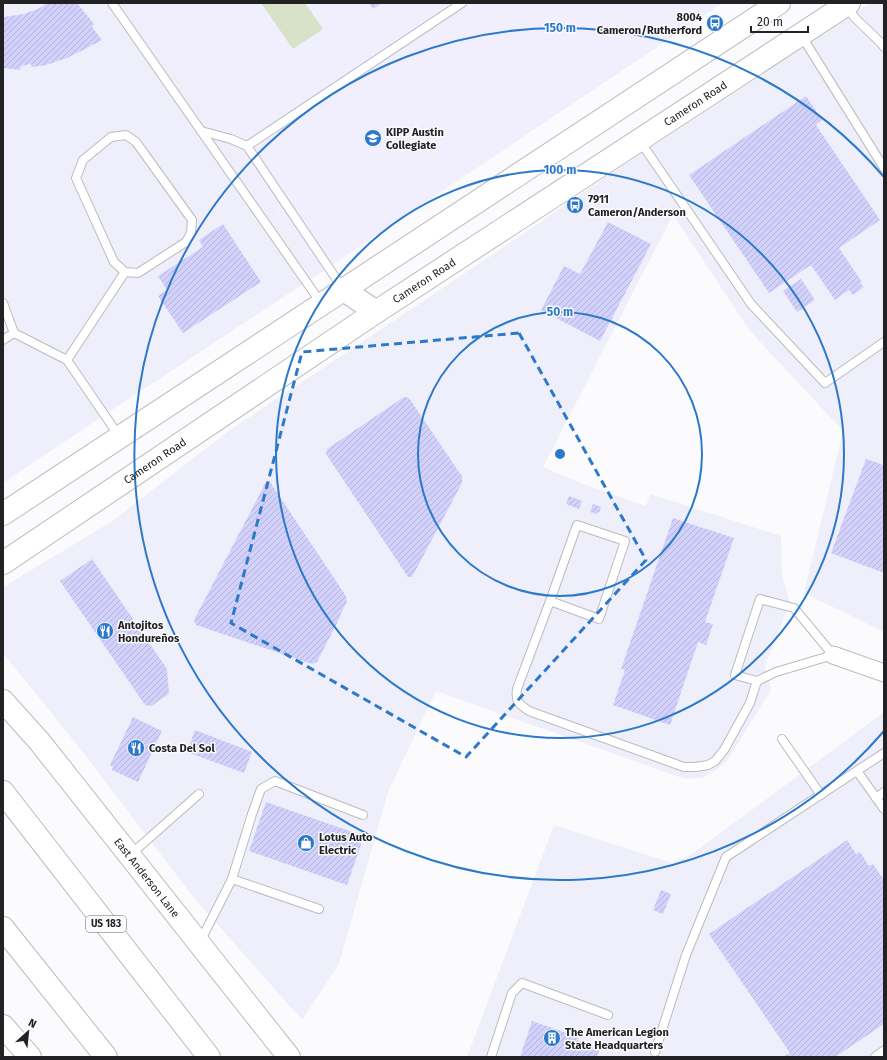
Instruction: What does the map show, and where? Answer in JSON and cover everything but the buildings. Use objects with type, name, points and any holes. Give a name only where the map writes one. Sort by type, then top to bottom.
[{"type":"main road","points":[[3,514],[779,3]]},
{"type":"main road","name":"Cameron Road","points":[[3,563],[376,312],[847,4]]},
{"type":"main road","points":[[344,290],[376,312]]},
{"type":"main road","name":"East Anderson Lane","points":[[3,701],[39,741],[289,1057]]},
{"type":"main road","name":"US 183","points":[[3,792],[209,1057]]},
{"type":"main road","points":[[3,928],[106,1057]]},
{"type":"main road","points":[[3,1026],[30,1057]]},
{"type":"street","points":[[833,655],[884,673]]},
{"type":"lane","points":[[112,3],[321,304]]},
{"type":"lane","points":[[247,146],[462,3]]},
{"type":"lane","points":[[847,4],[855,18],[884,47]]},
{"type":"lane","points":[[800,35],[884,168]]},
{"type":"lane","points":[[201,131],[231,139],[247,146],[344,290]]},
{"type":"lane","points":[[126,135],[136,142],[192,220],[191,233],[186,242],[138,273],[125,272],[114,262],[76,178],[83,160],[111,137],[126,135]]},
{"type":"lane","points":[[640,140],[751,304],[825,383],[884,342]]},
{"type":"lane","points":[[67,360],[125,272]]},
{"type":"lane","points":[[3,303],[14,333],[67,360],[120,437]]},
{"type":"lane","points":[[3,340],[14,333]]},
{"type":"lane","points":[[550,601],[599,619],[625,541],[577,525],[517,689],[516,696],[519,704],[529,711],[684,767],[696,767],[708,765],[715,761],[724,750],[750,703],[757,681]]},
{"type":"lane","points":[[760,599],[794,608],[833,655],[776,672],[757,681],[735,674],[760,599]]},
{"type":"lane","points":[[782,739],[820,795]]},
{"type":"lane","points":[[656,1052],[686,955],[726,857],[884,753]]},
{"type":"lane","points":[[857,771],[884,808]]},
{"type":"lane","points":[[199,944],[232,879],[261,789],[275,781],[363,815]]},
{"type":"lane","points":[[876,798],[884,792]]},
{"type":"lane","points":[[129,855],[199,794]]},
{"type":"lane","points":[[232,879],[319,909]]},
{"type":"lane","points":[[491,1057],[512,993],[522,983],[608,1015]]},
{"type":"lane","points":[[875,1057],[884,1051]]},
{"type":"highlighted area","points":[[519,333],[646,560],[466,757],[231,623],[302,352]]},
{"type":"shaded area","points":[[3,3],[130,3],[320,273],[3,483]]},
{"type":"shaded area","name":"KIPP Austin Collegiate","points":[[130,3],[723,3],[320,273]]},
{"type":"shaded area","points":[[870,3],[884,3],[884,632],[804,593],[843,431],[750,331],[673,215],[543,467],[586,485],[646,506],[650,494],[781,536],[782,575],[790,602],[765,666],[771,690],[727,761],[715,771],[702,778],[685,779],[436,691],[388,792],[339,964],[302,1020],[194,898],[82,751],[3,653],[3,587],[111,522],[230,430],[501,249],[633,158]]},
{"type":"shaded area","points":[[884,712],[884,1057],[467,1057],[554,825],[672,863],[692,854]]},
{"type":"green space","points":[[261,3],[305,3],[323,29],[293,49]]},
{"type":"place","name":"8004 Cameron/Rutherford","points":[[715,23]]},
{"type":"place","name":"KIPP Austin Collegiate","points":[[373,138]]},
{"type":"place","name":"7911 Cameron/Anderson","points":[[575,205]]},
{"type":"place","name":"Antojitos Hondureños","points":[[105,631]]},
{"type":"place","name":"Costa Del Sol","points":[[136,748]]},
{"type":"place","name":"Lotus Auto Electric","points":[[306,843]]},
{"type":"place","name":"The American Legion State Headquarters","points":[[552,1038]]}]
